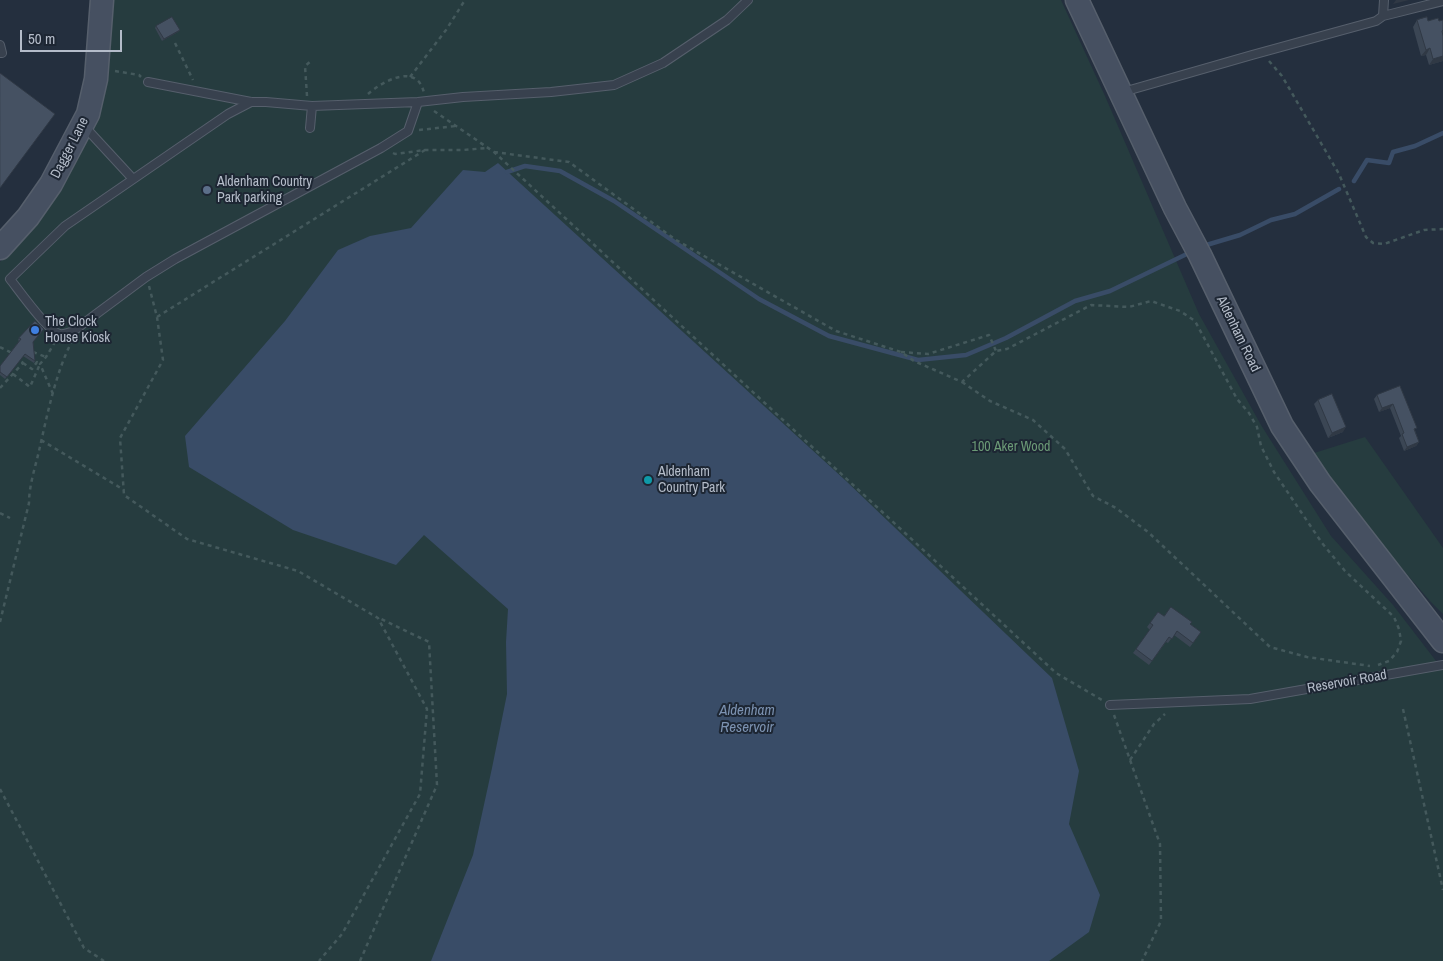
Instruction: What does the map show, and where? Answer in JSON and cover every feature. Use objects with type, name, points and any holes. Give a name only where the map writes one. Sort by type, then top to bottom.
[{"type":"street","name":"Dagger Lane","points":[[0,248],[28,217],[51,184],[88,114],[96,79],[102,0]]},
{"type":"street","name":"Aldenham Road","points":[[1077,0],[1175,208],[1197,249],[1282,426],[1320,483],[1443,641]]},
{"type":"lane","points":[[148,82],[250,102],[310,106],[422,101],[551,92],[614,85],[663,63],[727,20],[748,0]]},
{"type":"lane","points":[[1383,16],[1384,0]]},
{"type":"lane","points":[[1121,93],[1376,21],[1383,16],[1443,1]]},
{"type":"lane","points":[[0,45],[2,52],[0,53]]},
{"type":"lane","points":[[250,102],[228,114],[66,226],[10,279],[54,331],[60,334],[72,332],[175,258],[386,145],[408,131],[422,101]]},
{"type":"lane","points":[[310,106],[310,128]]},
{"type":"lane","points":[[83,125],[132,179]]},
{"type":"lane","name":"Reservoir Road","points":[[1110,705],[1250,699],[1443,665]]},
{"type":"path","points":[[410,77],[446,30],[465,0]]},
{"type":"path","points":[[175,43],[200,92]]},
{"type":"path","points":[[1252,55],[1267,58],[1282,76],[1339,174],[1366,237],[1373,244],[1384,244],[1424,230],[1443,229]]},
{"type":"path","points":[[310,106],[305,66],[311,60]]},
{"type":"path","points":[[97,68],[139,75],[148,82]]},
{"type":"path","points":[[355,104],[375,88],[402,76],[418,81],[422,87],[422,101],[494,152],[1056,673],[1110,705],[1160,844],[1161,921],[1142,961]]},
{"type":"path","points":[[408,131],[457,126]]},
{"type":"path","points":[[386,145],[394,154],[425,150],[488,148]]},
{"type":"path","points":[[157,317],[425,150]]},
{"type":"path","points":[[494,152],[569,162],[676,240],[836,331],[901,352],[914,361],[962,382],[990,400],[1034,420],[1065,449],[1093,496],[1116,508],[1148,532],[1270,647],[1307,657],[1372,667],[1389,661],[1397,652],[1401,641],[1399,628],[1394,617],[1345,571],[1279,480],[1261,446],[1257,427],[1249,413],[1237,399],[1195,321],[1180,311],[1150,301],[1129,307],[1091,306],[1008,349],[996,351],[962,382]]},
{"type":"path","points":[[146,277],[157,317],[163,360],[120,438],[124,495],[187,539],[298,571],[378,618],[429,642],[437,785],[360,961]]},
{"type":"path","points":[[0,622],[29,504],[29,493],[41,440],[62,363],[80,326]]},
{"type":"path","points":[[13,374],[30,387],[40,364],[60,334]]},
{"type":"path","points":[[901,352],[928,354],[989,335],[996,351]]},
{"type":"path","points":[[0,347],[17,356],[23,363],[32,368],[37,362],[40,364]]},
{"type":"path","points":[[10,353],[17,349]]},
{"type":"path","points":[[32,352],[46,357]]},
{"type":"path","points":[[17,356],[25,353]]},
{"type":"path","points":[[0,388],[23,363]]},
{"type":"path","points":[[40,364],[53,396]]},
{"type":"path","points":[[41,440],[124,490]]},
{"type":"path","points":[[0,513],[10,518]]},
{"type":"path","points":[[319,961],[342,934],[420,794],[427,709],[378,618]]},
{"type":"path","points":[[1130,760],[1154,724],[1177,702]]},
{"type":"path","points":[[1403,709],[1443,890]]},
{"type":"path","points":[[0,788],[84,948],[104,961]]},
{"type":"green space","name":"Aldenham Country Park","points":[[108,0],[1061,0],[1105,96],[1199,314],[1261,425],[1331,536],[1393,605],[1443,670],[1443,961],[0,961],[0,262],[45,211],[75,153]]},
{"type":"green space","points":[[1365,437],[1443,548],[1443,614],[1354,513],[1311,454]]},
{"type":"water","name":"Aldenham Reservoir","points":[[498,163],[845,480],[1052,678],[1079,771],[1069,824],[1100,895],[1089,932],[1049,961],[431,961],[473,855],[507,694],[506,642],[508,609],[424,535],[396,565],[293,530],[189,467],[185,436],[285,321],[338,250],[370,236],[411,228],[463,170],[485,172]]},
{"type":"building","points":[[172,17],[180,30],[164,39],[156,26]]},
{"type":"building","points":[[1427,17],[1428,21],[1438,18],[1439,21],[1443,20],[1443,56],[1433,59],[1430,48],[1426,50],[1417,20]]},
{"type":"building","points":[[0,73],[55,114],[0,188]]},
{"type":"building","points":[[35,321],[44,329],[33,342],[35,361],[25,354],[7,377],[0,372],[0,366],[21,339],[19,338]]},
{"type":"building","points":[[1400,386],[1417,428],[1414,429],[1419,442],[1407,447],[1393,404],[1382,408],[1377,395]]},
{"type":"building","points":[[1332,394],[1346,427],[1332,433],[1318,400]]},
{"type":"building","points":[[1171,607],[1192,622],[1190,624],[1201,632],[1193,643],[1177,631],[1172,639],[1169,637],[1152,661],[1136,649],[1153,625],[1150,623],[1158,612],[1164,616]]},
{"type":"waterway","points":[[1354,181],[1367,160],[1389,163],[1393,152],[1415,146],[1443,133]]},
{"type":"waterway","points":[[507,172],[525,166],[560,171],[614,201],[759,299],[829,336],[918,360],[966,355],[1006,338],[1075,301],[1110,291],[1191,252]]},
{"type":"waterway","points":[[1203,246],[1240,235],[1271,220],[1295,214],[1339,189]]},
{"type":"place","name":"Aldenham Country Park parking","points":[[207,190]]},
{"type":"place","name":"The Clock House Kiosk","points":[[35,330]]},
{"type":"place","name":"Aldenham Country Park","points":[[648,480]]},
{"type":"park label","name":"100 Aker Wood","points":[[1011,447]]}]
